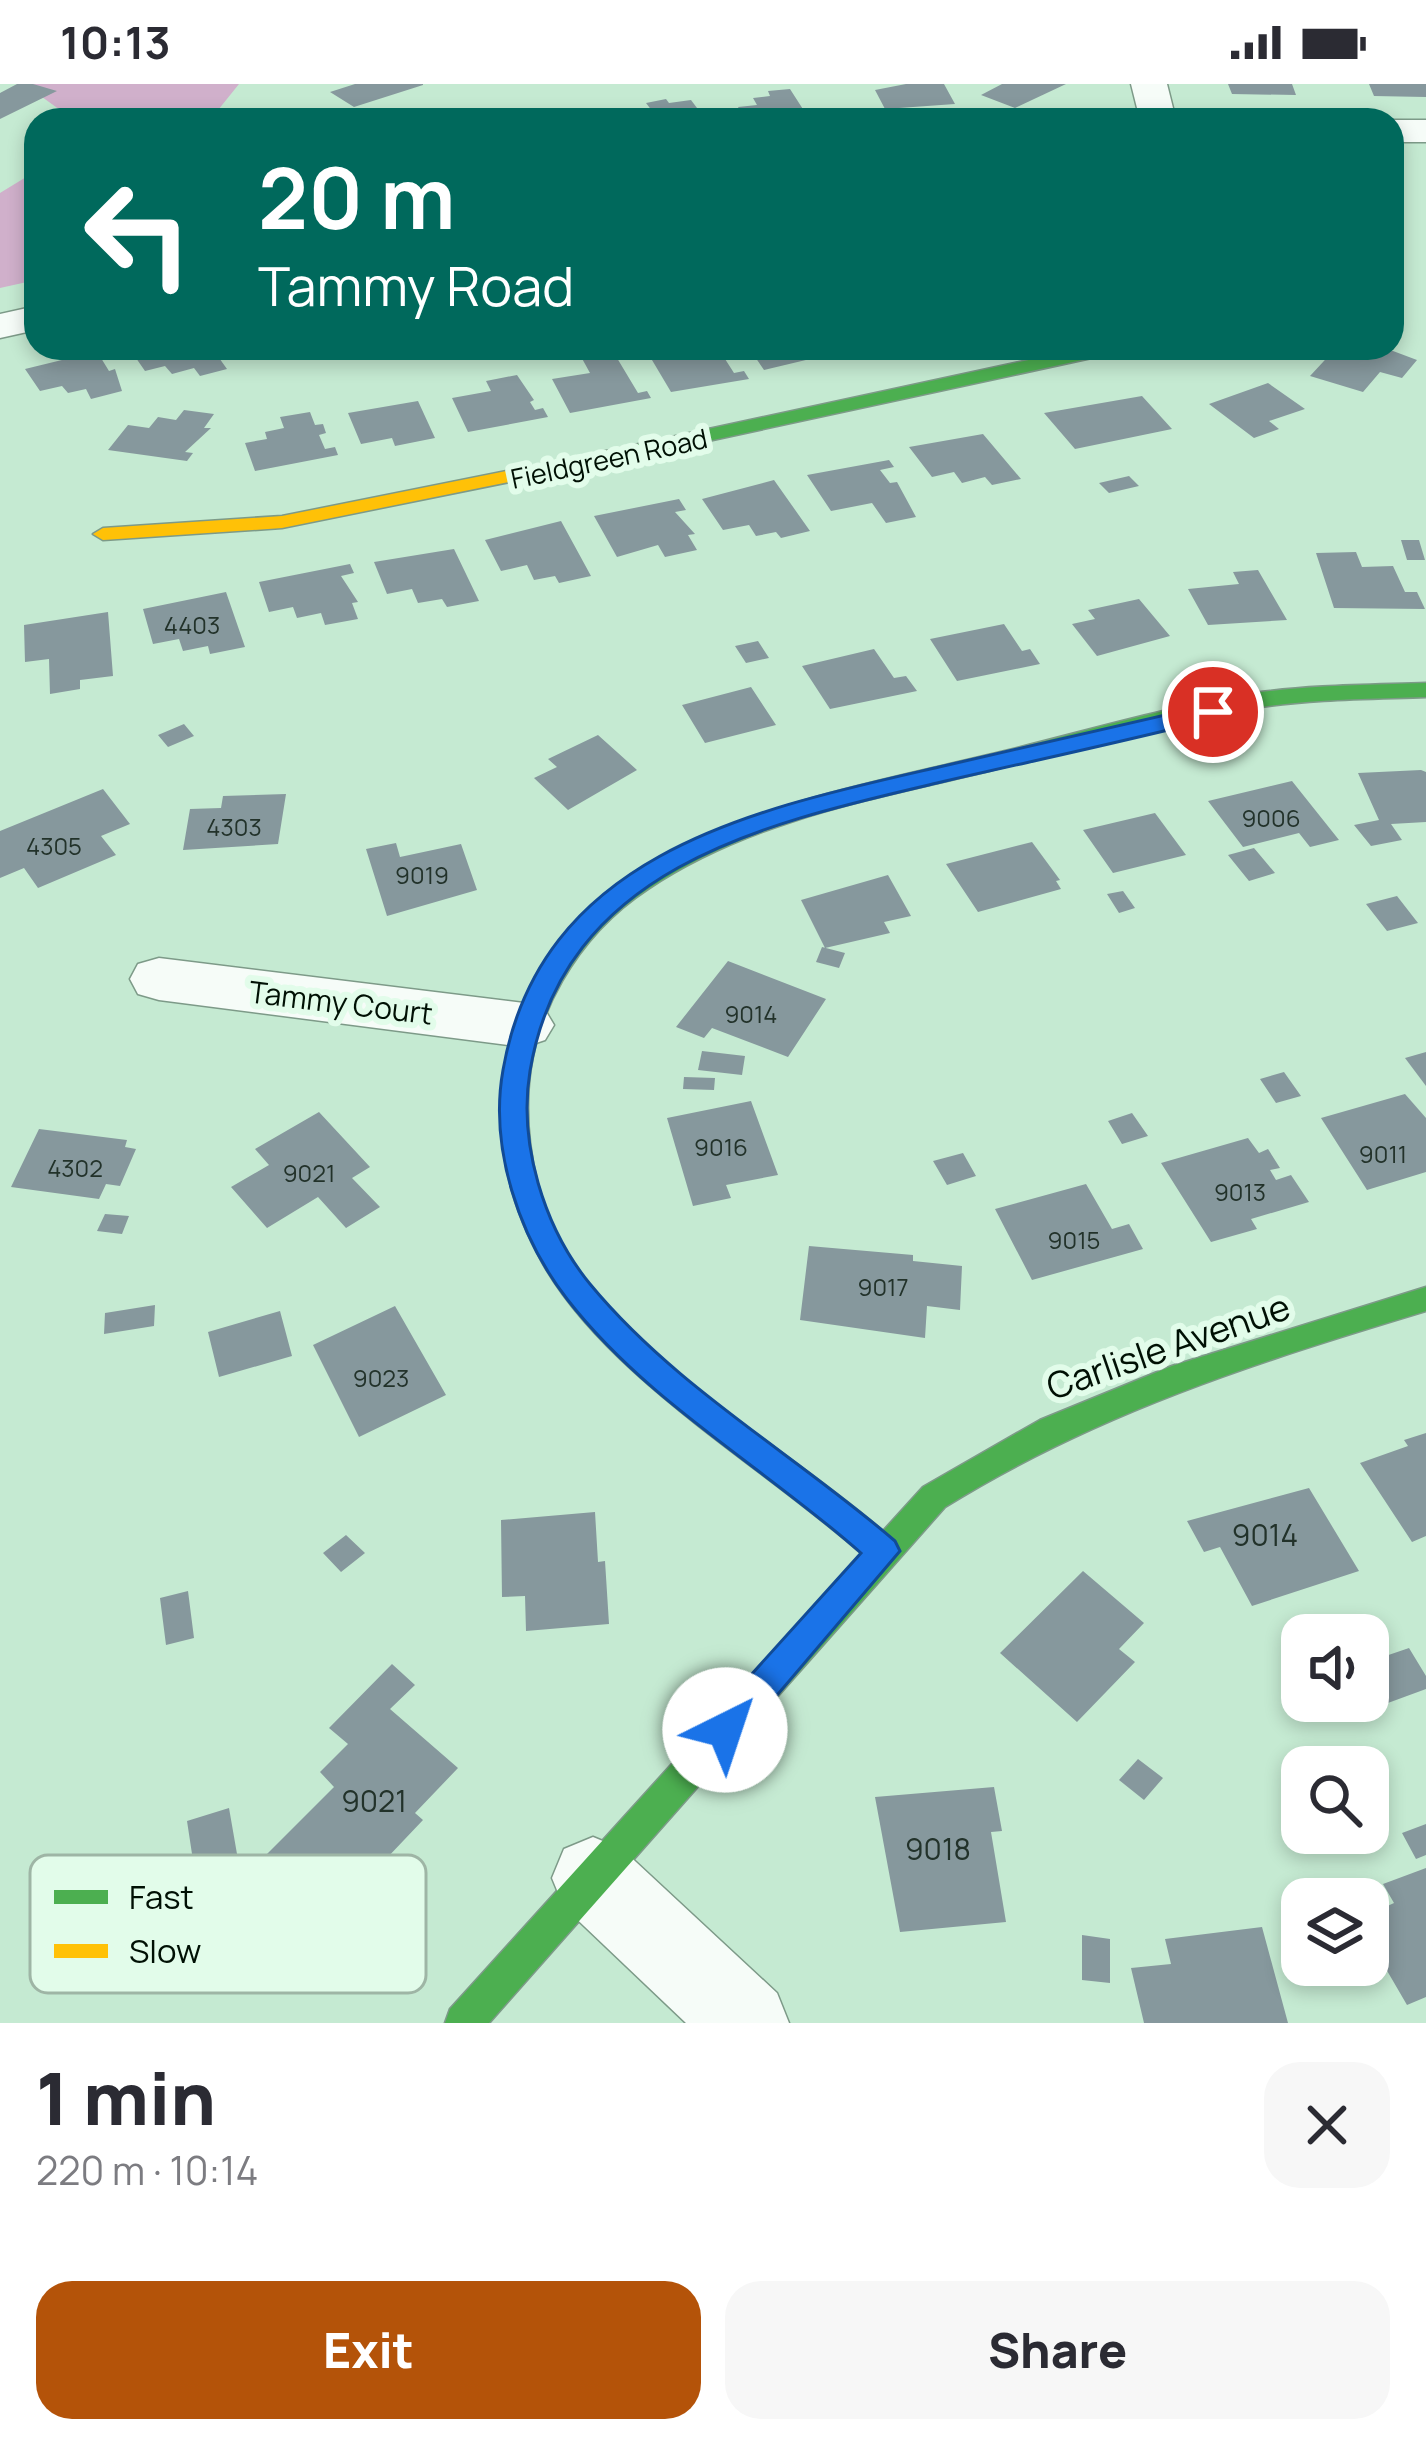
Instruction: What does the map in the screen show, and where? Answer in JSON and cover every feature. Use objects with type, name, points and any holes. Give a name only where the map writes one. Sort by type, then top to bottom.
[{"type":"street","name":"Fieldgreen Road","points":[[103,535],[281,522],[757,427],[1056,360]]},
{"type":"street","points":[[883,1551],[790,1474],[641,1363],[576,1289],[544,1240],[514,1144],[513,1092],[524,1025],[550,970],[588,922],[633,883],[717,835],[818,803],[1288,696],[1426,690]]},
{"type":"street","name":"Tammy Court","points":[[159,979],[524,1025]]},
{"type":"street","name":"Carlisle Avenue","points":[[464,2023],[934,1497],[979,1464],[1093,1403],[1426,1299]]},
{"type":"street","points":[[592,1878],[747,2023]]},
{"type":"shaded area","points":[[24,84],[239,84],[220,108],[57,108]]},
{"type":"shaded area","points":[[24,178],[24,283],[0,288],[0,193]]},
{"type":"building","points":[[17,84],[57,91],[0,119],[0,93]]},
{"type":"building","points":[[355,84],[423,85],[354,107],[330,92]]},
{"type":"building","points":[[944,84],[955,104],[884,108],[875,90]]},
{"type":"building","points":[[1002,84],[1066,84],[1015,108],[981,95]]},
{"type":"building","points":[[1228,84],[1292,84],[1296,95],[1232,94]]},
{"type":"building","points":[[1369,84],[1426,84],[1426,97],[1374,96]]},
{"type":"building","points":[[790,89],[802,108],[739,108],[757,105],[753,98],[770,96],[768,91]]},
{"type":"building","points":[[691,100],[697,108],[650,108],[646,103]]},
{"type":"building","points":[[1404,355],[1417,360],[1402,378],[1380,372],[1363,392],[1310,376],[1325,360],[1404,360]]},
{"type":"building","points":[[62,360],[102,360],[109,371],[115,369],[122,391],[91,399],[86,389],[68,393],[62,386],[40,391],[25,369]]},
{"type":"building","points":[[137,360],[221,360],[227,369],[200,376],[194,368],[172,374],[165,366],[145,371]]},
{"type":"building","points":[[583,360],[618,360],[638,393],[647,391],[651,398],[570,413],[552,379],[590,373]]},
{"type":"building","points":[[652,360],[726,360],[734,373],[744,371],[749,379],[671,392]]},
{"type":"building","points":[[757,360],[806,360],[764,370]]},
{"type":"building","points":[[517,375],[534,400],[530,402],[535,410],[543,408],[548,417],[468,432],[452,398],[491,391],[486,381]]},
{"type":"building","points":[[1268,383],[1305,409],[1269,421],[1279,429],[1254,438],[1209,404]]},
{"type":"building","points":[[1142,396],[1172,429],[1075,449],[1044,413]]},
{"type":"building","points":[[418,401],[435,438],[395,446],[392,438],[361,444],[348,413]]},
{"type":"building","points":[[184,410],[214,414],[204,428],[211,428],[185,452],[193,453],[187,461],[108,450],[128,425],[149,428],[158,417],[176,420]]},
{"type":"building","points":[[310,412],[315,425],[323,424],[326,433],[319,435],[325,449],[335,447],[338,455],[255,471],[245,443],[267,439],[265,432],[284,428],[280,417]]},
{"type":"building","points":[[983,434],[1021,479],[992,485],[985,477],[962,483],[954,472],[932,477],[909,447]]},
{"type":"building","points":[[889,460],[894,467],[880,470],[890,483],[897,482],[916,517],[886,523],[872,503],[831,511],[807,475]]},
{"type":"building","points":[[1129,476],[1139,486],[1109,493],[1099,483]]},
{"type":"building","points":[[774,480],[810,531],[781,538],[776,532],[756,536],[749,525],[723,530],[702,499]]},
{"type":"building","points":[[679,499],[686,510],[675,512],[695,534],[688,535],[697,550],[665,557],[658,545],[617,557],[594,516]]},
{"type":"building","points":[[561,521],[591,576],[559,583],[555,576],[534,580],[527,565],[501,571],[485,540]]},
{"type":"building","points":[[1401,540],[1419,540],[1425,560],[1407,560]]},
{"type":"building","points":[[454,549],[479,601],[447,607],[442,599],[418,603],[412,589],[387,594],[374,562]]},
{"type":"building","points":[[1356,552],[1362,567],[1393,566],[1405,592],[1417,592],[1425,609],[1334,608],[1316,553]]},
{"type":"building","points":[[350,564],[354,573],[341,576],[358,602],[352,603],[358,619],[325,625],[321,613],[297,618],[293,607],[269,612],[259,582]]},
{"type":"building","points":[[1258,570],[1287,620],[1208,625],[1188,589],[1239,584],[1233,572]]},
{"type":"building","points":[[226,592],[245,647],[210,654],[208,646],[183,651],[179,639],[153,644],[143,609]]},
{"type":"building","points":[[1139,599],[1170,636],[1097,656],[1072,624],[1095,619],[1088,610]]},
{"type":"building","points":[[108,612],[113,676],[80,680],[80,689],[50,694],[49,659],[25,662],[24,625]]},
{"type":"building","points":[[1004,624],[1022,651],[1030,649],[1040,664],[957,681],[930,639]]},
{"type":"building","points":[[758,641],[769,658],[746,663],[735,646]]},
{"type":"building","points":[[874,649],[894,678],[906,676],[917,691],[830,709],[802,666]]},
{"type":"building","points":[[751,687],[776,725],[705,743],[682,705]]},
{"type":"building","points":[[184,724],[194,736],[168,747],[158,735]]},
{"type":"building","points":[[598,735],[637,770],[568,810],[534,778],[557,767],[548,759]]},
{"type":"building","points":[[1426,772],[1426,822],[1391,824],[1402,840],[1371,846],[1354,825],[1379,820],[1358,773]]},
{"type":"building","points":[[1292,781],[1339,840],[1310,847],[1299,833],[1243,847],[1208,801]]},
{"type":"building","points":[[103,789],[130,824],[101,836],[116,855],[38,888],[24,868],[0,878],[0,831]]},
{"type":"building","points":[[286,794],[278,844],[183,850],[190,809],[221,808],[223,796]]},
{"type":"building","points":[[1155,813],[1186,855],[1113,873],[1083,830]]},
{"type":"building","points":[[1032,842],[1060,880],[1056,881],[1061,889],[978,912],[946,864]]},
{"type":"building","points":[[396,843],[400,857],[461,844],[477,890],[387,916],[366,849]]},
{"type":"building","points":[[1254,848],[1275,873],[1249,881],[1228,855]]},
{"type":"building","points":[[888,875],[911,916],[884,922],[890,933],[825,948],[801,900]]},
{"type":"building","points":[[1123,891],[1135,908],[1119,913],[1107,894]]},
{"type":"building","points":[[1397,896],[1418,923],[1387,931],[1366,904]]},
{"type":"building","points":[[822,947],[845,953],[839,968],[816,962]]},
{"type":"building","points":[[728,961],[826,999],[788,1057],[712,1028],[704,1038],[676,1027]]},
{"type":"building","points":[[702,1051],[745,1056],[742,1075],[698,1070]]},
{"type":"building","points":[[1426,1052],[1426,1086],[1405,1058]]},
{"type":"building","points":[[1284,1072],[1301,1096],[1276,1103],[1260,1079]]},
{"type":"building","points":[[684,1077],[715,1078],[714,1090],[683,1089]]},
{"type":"building","points":[[1405,1094],[1426,1118],[1426,1172],[1367,1190],[1321,1118]]},
{"type":"building","points":[[751,1101],[778,1175],[726,1185],[731,1198],[693,1206],[667,1118]]},
{"type":"building","points":[[319,1112],[370,1167],[352,1178],[380,1207],[346,1228],[318,1197],[267,1228],[231,1187],[269,1165],[255,1149]]},
{"type":"building","points":[[1132,1113],[1148,1136],[1122,1144],[1108,1121]]},
{"type":"building","points":[[39,1129],[127,1140],[125,1147],[136,1149],[120,1186],[106,1184],[99,1199],[11,1187]]},
{"type":"building","points":[[1248,1138],[1259,1153],[1268,1149],[1280,1168],[1270,1170],[1276,1180],[1291,1175],[1309,1202],[1251,1219],[1257,1229],[1211,1242],[1161,1163]]},
{"type":"building","points":[[963,1153],[976,1176],[947,1185],[933,1161]]},
{"type":"building","points":[[1086,1184],[1112,1229],[1129,1224],[1143,1249],[1032,1280],[995,1209]]},
{"type":"building","points":[[105,1214],[129,1216],[122,1234],[97,1231]]},
{"type":"building","points":[[809,1246],[913,1255],[913,1261],[962,1266],[960,1310],[927,1306],[925,1338],[800,1320]]},
{"type":"building","points":[[155,1305],[154,1326],[104,1334],[105,1313]]},
{"type":"building","points":[[395,1306],[446,1395],[359,1437],[313,1345]]},
{"type":"building","points":[[280,1311],[292,1356],[219,1377],[208,1332]]},
{"type":"building","points":[[1426,1433],[1426,1536],[1412,1542],[1360,1463],[1408,1446],[1404,1440]]},
{"type":"building","points":[[1309,1488],[1359,1571],[1252,1606],[1220,1547],[1204,1552],[1187,1521]]},
{"type":"building","points":[[595,1512],[598,1562],[605,1561],[609,1624],[526,1631],[525,1596],[502,1597],[501,1520]]},
{"type":"building","points":[[346,1535],[365,1553],[341,1572],[323,1553]]},
{"type":"building","points":[[1083,1571],[1144,1623],[1119,1649],[1135,1662],[1077,1722],[1000,1653]]},
{"type":"building","points":[[188,1591],[194,1638],[166,1645],[160,1598]]},
{"type":"building","points":[[1409,1648],[1426,1676],[1426,1689],[1389,1703],[1389,1655]]},
{"type":"building","points":[[392,1664],[415,1685],[390,1709],[458,1768],[415,1813],[423,1820],[390,1855],[266,1855],[334,1787],[320,1772],[348,1744],[329,1728]]},
{"type":"building","points":[[1138,1759],[1163,1778],[1144,1800],[1119,1780]]},
{"type":"building","points":[[994,1787],[1002,1831],[991,1832],[1006,1922],[900,1932],[875,1797]]},
{"type":"building","points":[[229,1808],[237,1854],[192,1855],[187,1821]]},
{"type":"building","points":[[1426,1824],[1426,1855],[1416,1859],[1402,1833]]},
{"type":"building","points":[[1426,1868],[1426,1997],[1407,2005],[1389,1974],[1389,1905],[1394,1903],[1389,1882]]},
{"type":"building","points":[[1262,1927],[1288,2023],[1144,2023],[1131,1968],[1171,1964],[1165,1939]]},
{"type":"building","points":[[1082,1935],[1110,1939],[1110,1983],[1082,1980]]},
{"type":"traffic: fast","points":[[611,456],[1055,360]]},
{"type":"traffic: fast","points":[[883,1551],[645,1362],[596,1314],[554,1257],[525,1188],[515,1139],[517,1065],[541,990],[582,931],[636,884],[701,848],[771,820],[1216,707],[1307,694],[1426,690]]},
{"type":"traffic: fast","points":[[464,2023],[934,1497],[992,1461],[1111,1403],[1234,1357],[1426,1299]]},
{"type":"traffic: slow","points":[[103,534],[282,522],[611,456]]},
{"type":"route","points":[[725,1730],[883,1551],[744,1438],[641,1363],[576,1289],[544,1240],[514,1144],[513,1092],[524,1025],[550,970],[588,922],[633,883],[717,835],[818,803],[1213,712]]}]
